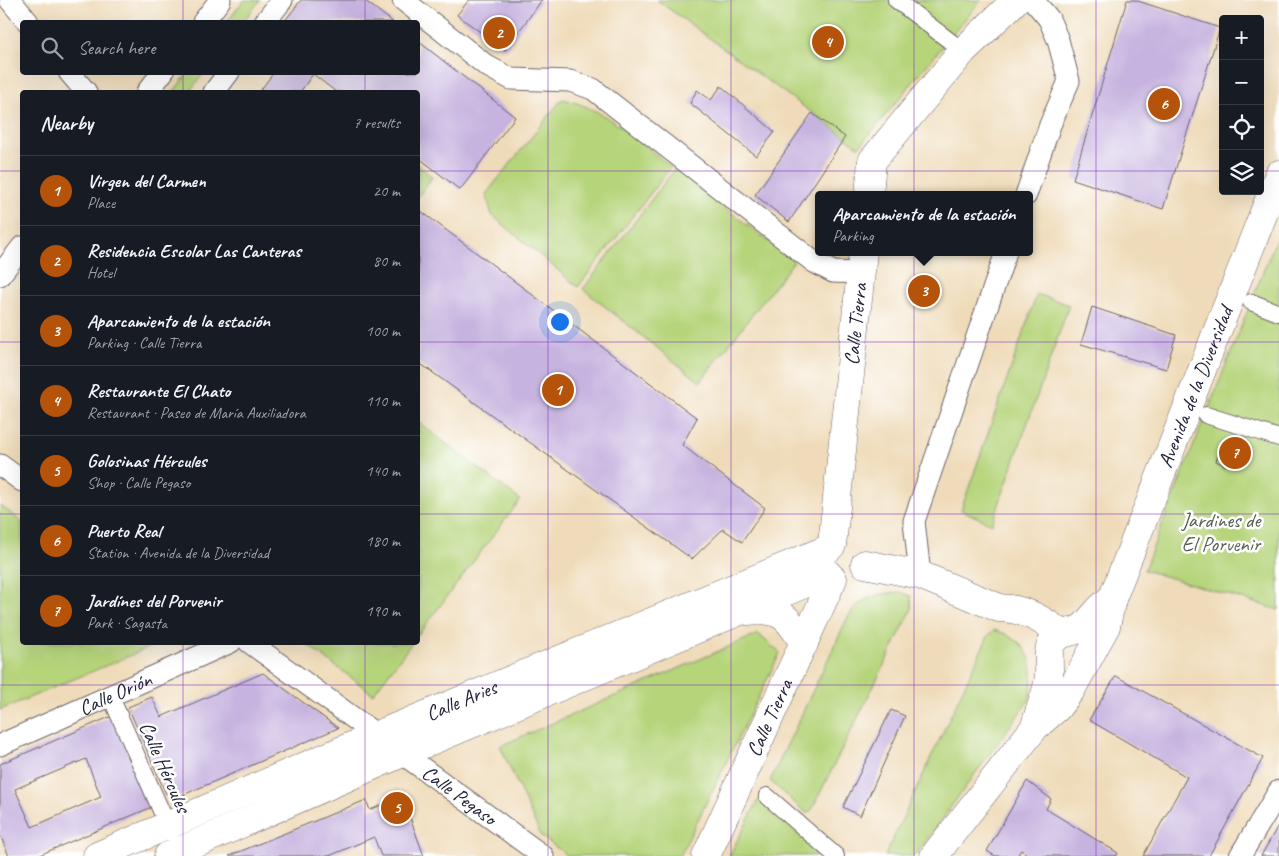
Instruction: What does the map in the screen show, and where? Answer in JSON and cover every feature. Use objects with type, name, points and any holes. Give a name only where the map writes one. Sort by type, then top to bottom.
[{"type":"street","points":[[10,0],[26,20]]},
{"type":"street","points":[[267,20],[282,0]]},
{"type":"street","points":[[404,0],[487,66],[512,79],[570,81],[593,89],[814,262],[833,272],[862,263]]},
{"type":"street","points":[[896,0],[963,51]]},
{"type":"street","points":[[869,191],[872,161],[963,51],[1016,0]]},
{"type":"street","points":[[1027,191],[1050,125],[1069,81],[1058,40],[1048,19],[1033,0]]},
{"type":"street","points":[[72,75],[84,90]]},
{"type":"street","points":[[149,90],[161,75]]},
{"type":"street","points":[[216,90],[227,75]]},
{"type":"street","name":"Avenida de la Diversidad","points":[[934,856],[1035,727],[1057,708],[1070,690],[1106,626],[1112,599],[1272,207],[1279,174]]},
{"type":"street","points":[[920,575],[914,521],[1005,256]]},
{"type":"street","name":"Calle Tierra","points":[[706,856],[804,644],[830,562],[862,263]]},
{"type":"street","points":[[1251,302],[1279,313]]},
{"type":"street","points":[[1206,415],[1279,438]]},
{"type":"street","points":[[0,465],[20,480]]},
{"type":"street","points":[[830,562],[845,541],[858,546],[864,557],[865,564],[920,575],[999,608],[1013,608],[1032,615],[1057,645],[1054,666],[1064,673],[1070,673],[1085,663],[1086,643],[1076,634],[1057,645]]},
{"type":"street","name":"Calle Aries","points":[[176,855],[400,754],[738,612],[830,562]]},
{"type":"street","name":"Calle Aries","points":[[97,856],[377,736],[830,562]]},
{"type":"street","name":"Avenida de la Diversidad","points":[[1035,727],[1046,694],[1057,645],[1079,629],[1105,603],[1112,599]]},
{"type":"street","points":[[738,612],[762,609],[774,610],[786,618],[804,644]]},
{"type":"street","name":"Calle Orión","points":[[0,745],[224,645]]},
{"type":"street","points":[[252,645],[377,736]]},
{"type":"street","name":"Calle Hércules","points":[[110,695],[168,826],[176,855]]},
{"type":"street","name":"Calle Pegaso","points":[[377,736],[543,856]]},
{"type":"street","points":[[1240,856],[1279,791]]},
{"type":"street","points":[[767,796],[836,856]]},
{"type":"green space","points":[[244,0],[260,0],[245,20],[229,20]]},
{"type":"green space","points":[[657,0],[981,0],[859,147]]},
{"type":"green space","points":[[187,75],[202,75],[191,90],[175,90]]},
{"type":"green space","points":[[562,99],[578,103],[607,117],[671,167],[578,287],[492,215],[486,194]]},
{"type":"green space","points":[[420,167],[432,177],[420,194]]},
{"type":"green space","points":[[675,169],[794,261],[700,382],[583,289]]},
{"type":"green space","name":"Jardines de El Porvenir","points":[[1279,232],[1279,610],[1144,570]]},
{"type":"green space","points":[[1037,294],[1069,305],[992,524],[961,510]]},
{"type":"green space","points":[[420,424],[520,500],[420,632]]},
{"type":"green space","points":[[0,505],[20,520],[20,645],[155,645],[0,710]]},
{"type":"green space","points":[[900,592],[911,596],[912,609],[811,811],[806,813],[770,781],[848,617],[859,604],[870,597]]},
{"type":"green space","points":[[994,630],[1016,640],[1028,656],[1032,676],[1029,700],[915,856],[885,856],[988,636]]},
{"type":"green space","points":[[758,634],[780,653],[680,856],[568,856],[541,836],[500,746]]},
{"type":"green space","points":[[308,645],[410,645],[373,694]]},
{"type":"green space","points":[[759,799],[834,856],[729,856]]},
{"type":"building","points":[[301,0],[364,0],[390,20],[286,20]]},
{"type":"building","points":[[469,0],[542,0],[505,50],[457,15]]},
{"type":"building","points":[[1127,0],[1135,0],[1219,28],[1163,209],[1073,179]]},
{"type":"building","points":[[420,43],[515,117],[460,190],[420,159],[420,90],[333,90],[314,75],[420,75]]},
{"type":"building","points":[[272,75],[312,75],[301,90],[260,90]]},
{"type":"building","points":[[721,86],[775,132],[756,156],[690,103],[697,90],[711,100]]},
{"type":"building","points":[[812,113],[845,137],[789,222],[755,195]]},
{"type":"building","points":[[420,210],[697,418],[682,445],[765,508],[742,542],[723,529],[692,559],[420,363]]},
{"type":"building","points":[[1092,307],[1176,335],[1166,369],[1081,344]]},
{"type":"building","points":[[1220,450],[1231,454],[1226,466],[1216,461]]},
{"type":"building","points":[[263,673],[338,728],[176,798],[173,790],[166,794],[128,707],[152,697],[161,717]]},
{"type":"building","points":[[1116,676],[1263,758],[1209,856],[1143,856],[1187,777],[1089,720]]},
{"type":"building","points":[[891,710],[905,716],[860,816],[843,807]]},
{"type":"building","points":[[112,716],[152,807],[37,856],[9,856],[0,835],[0,764]],"holes":[[[86,759],[101,797],[32,827],[15,789]]]},
{"type":"building","points":[[1027,781],[1051,799],[1046,809],[1118,853],[1116,856],[1030,856],[1021,850],[1017,856],[995,856],[987,851]]},
{"type":"building","points":[[402,796],[424,856],[381,856],[374,837],[329,856],[229,856],[366,800],[370,810]]},
{"type":"building","points":[[1279,824],[1279,856],[1261,856]]},
{"type":"place","name":"Residencia Escolar Las Canteras","points":[[499,33]]},
{"type":"place","name":"Restaurante El Chato","points":[[828,42]]},
{"type":"place","name":"Puerto Real","points":[[1164,104]]},
{"type":"place","name":"Aparcamiento de la estación","points":[[924,291]]},
{"type":"place","name":"Virgen del Carmen","points":[[558,390]]},
{"type":"place","name":"Jardínes del Porvenir","points":[[1235,453]]},
{"type":"place","name":"Golosinas Hércules","points":[[397,808]]}]
